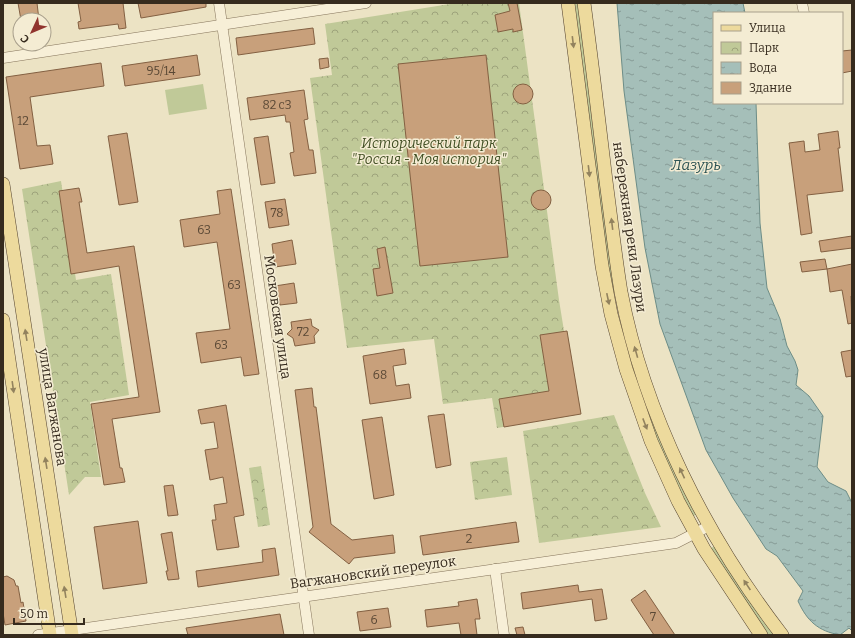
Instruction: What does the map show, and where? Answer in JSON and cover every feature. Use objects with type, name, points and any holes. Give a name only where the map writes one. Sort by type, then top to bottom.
[{"type":"main road","points":[[568,3],[607,295],[626,369],[645,423],[667,476],[695,533],[762,635]]},
{"type":"main road","name":"набережная реки Лазури","points":[[584,3],[613,232],[625,308],[637,355],[658,416],[681,471],[709,526],[744,581],[782,635]]},
{"type":"main road","name":"улица Вагжанова","points":[[3,184],[71,633]]},
{"type":"main road","points":[[3,320],[46,634]]},
{"type":"street","name":"Московская улица","points":[[219,3],[309,635]]},
{"type":"street","points":[[3,58],[366,3]]},
{"type":"street","name":"Вагжановский переулок","points":[[46,634],[71,633],[676,542],[709,526]]},
{"type":"street","points":[[495,569],[504,635]]},
{"type":"green space","name":"Исторический парк \"Россия - Моя история\"","points":[[456,3],[519,3],[559,300],[564,331],[567,331],[581,414],[553,419],[553,414],[547,419],[497,428],[492,398],[443,404],[434,339],[347,348],[310,78],[332,75],[325,24]]},
{"type":"green space","points":[[575,3],[579,3],[615,292],[613,293],[611,291],[588,117]]},
{"type":"green space","points":[[203,84],[207,109],[169,115],[165,90]]},
{"type":"green space","points":[[61,181],[76,280],[111,274],[129,395],[90,402],[101,477],[85,477],[69,495],[22,189]]},
{"type":"green space","points":[[621,323],[624,323],[697,514],[692,517],[673,479],[649,420],[624,341]]},
{"type":"green space","points":[[614,415],[645,493],[661,527],[539,543],[523,431]]},
{"type":"green space","points":[[507,457],[512,495],[475,500],[470,462]]},
{"type":"green space","points":[[261,466],[270,525],[258,527],[249,468]]},
{"type":"green space","points":[[715,546],[775,635],[769,635],[759,623],[711,548]]},
{"type":"water","name":"Лазурь","points":[[617,3],[743,3],[745,12],[713,12],[713,104],[756,104],[760,223],[767,288],[780,319],[787,346],[798,370],[796,385],[809,396],[823,416],[817,467],[828,482],[846,491],[852,503],[852,631],[849,628],[840,635],[832,633],[819,628],[809,619],[798,601],[803,591],[777,556],[766,549],[733,498],[706,450],[660,324],[645,248],[624,91]]},
{"type":"building","points":[[18,3],[37,3],[38,12],[20,12]]},
{"type":"building","points":[[78,3],[123,3],[126,28],[119,29],[118,24],[79,29],[78,22],[81,21]]},
{"type":"building","points":[[138,3],[206,3],[206,7],[141,18]]},
{"type":"building","points":[[508,3],[517,3],[522,30],[513,32],[513,29],[498,32],[495,15],[510,11]]},
{"type":"building","points":[[313,28],[315,44],[238,55],[236,38]]},
{"type":"building","points":[[852,50],[852,71],[843,73],[843,51]]},
{"type":"building","points":[[197,55],[200,75],[125,86],[122,66]]},
{"type":"building","points":[[486,55],[508,257],[420,266],[398,64]]},
{"type":"building","points":[[328,58],[329,67],[320,69],[319,59]]},
{"type":"building","points":[[101,63],[104,86],[30,97],[37,146],[50,145],[53,164],[20,169],[6,77]]},
{"type":"building","points":[[523,84],[530,87],[533,94],[530,101],[523,104],[516,101],[513,94],[516,87]]},
{"type":"building","points":[[304,90],[308,119],[304,120],[309,150],[313,150],[316,173],[294,176],[290,153],[294,152],[290,122],[286,122],[285,115],[250,120],[247,98]]},
{"type":"building","points":[[838,131],[840,148],[838,148],[843,191],[807,195],[812,233],[801,235],[789,143],[804,141],[805,152],[820,150],[818,134]]},
{"type":"building","points":[[127,133],[138,202],[119,205],[108,136]]},
{"type":"building","points":[[268,136],[275,183],[261,185],[254,138]]},
{"type":"building","points":[[79,188],[82,202],[79,202],[87,253],[134,246],[160,412],[112,419],[120,468],[122,468],[125,482],[104,485],[91,404],[139,397],[119,266],[71,274],[59,191]]},
{"type":"building","points":[[231,189],[259,374],[244,376],[241,357],[201,363],[196,333],[230,329],[217,242],[184,247],[180,220],[220,214],[217,191]]},
{"type":"building","points":[[541,190],[548,193],[551,200],[548,207],[541,210],[534,207],[531,200],[534,193]]},
{"type":"building","points":[[285,199],[289,225],[269,228],[265,202]]},
{"type":"building","points":[[852,236],[852,248],[821,252],[819,241]]},
{"type":"building","points":[[292,240],[296,264],[275,267],[272,244]]},
{"type":"building","points":[[385,247],[393,293],[377,296],[373,269],[380,268],[377,249]]},
{"type":"building","points":[[825,259],[827,269],[802,272],[800,262]]},
{"type":"building","points":[[852,264],[852,323],[848,324],[842,290],[830,292],[827,269]]},
{"type":"building","points":[[294,283],[297,303],[280,305],[279,299],[277,299],[275,286]]},
{"type":"building","points":[[311,319],[312,326],[319,330],[314,336],[315,343],[295,346],[293,338],[287,334],[292,329],[291,322]]},
{"type":"building","points":[[567,331],[581,414],[504,427],[499,399],[549,391],[540,335]]},
{"type":"building","points":[[404,349],[406,364],[393,366],[396,386],[409,384],[411,398],[370,404],[363,356]]},
{"type":"building","points":[[852,350],[852,376],[846,377],[841,352]]},
{"type":"building","points":[[312,388],[314,407],[316,407],[331,524],[352,540],[393,535],[395,553],[354,558],[349,564],[309,532],[313,527],[295,390]]},
{"type":"building","points":[[226,405],[244,515],[234,517],[239,547],[217,550],[212,520],[216,520],[214,505],[227,503],[223,477],[210,480],[205,450],[218,448],[214,422],[201,424],[198,410]]},
{"type":"building","points":[[444,414],[451,465],[436,468],[428,416]]},
{"type":"building","points":[[382,417],[394,495],[374,499],[362,420]]},
{"type":"building","points":[[173,485],[178,515],[168,516],[164,486]]},
{"type":"building","points":[[138,521],[147,583],[103,589],[94,527]]},
{"type":"building","points":[[516,522],[519,542],[423,555],[420,536]]},
{"type":"building","points":[[172,532],[179,579],[168,580],[166,571],[168,571],[161,534]]},
{"type":"building","points":[[275,548],[279,575],[198,587],[196,571],[263,562],[262,550]]},
{"type":"building","points":[[7,576],[14,580],[16,586],[18,586],[21,603],[23,602],[26,621],[5,625],[3,613],[3,577]]},
{"type":"building","points":[[578,585],[579,592],[602,589],[607,619],[595,621],[592,599],[523,609],[521,593]]},
{"type":"building","points":[[645,590],[675,635],[654,635],[631,600]]},
{"type":"building","points":[[477,599],[480,619],[475,619],[477,635],[461,635],[459,623],[427,627],[425,610],[459,606],[458,602]]},
{"type":"building","points":[[388,608],[391,627],[360,631],[357,612]]},
{"type":"building","points":[[280,614],[284,635],[188,635],[186,628]]},
{"type":"building","points":[[523,627],[525,635],[517,635],[515,628]]}]
